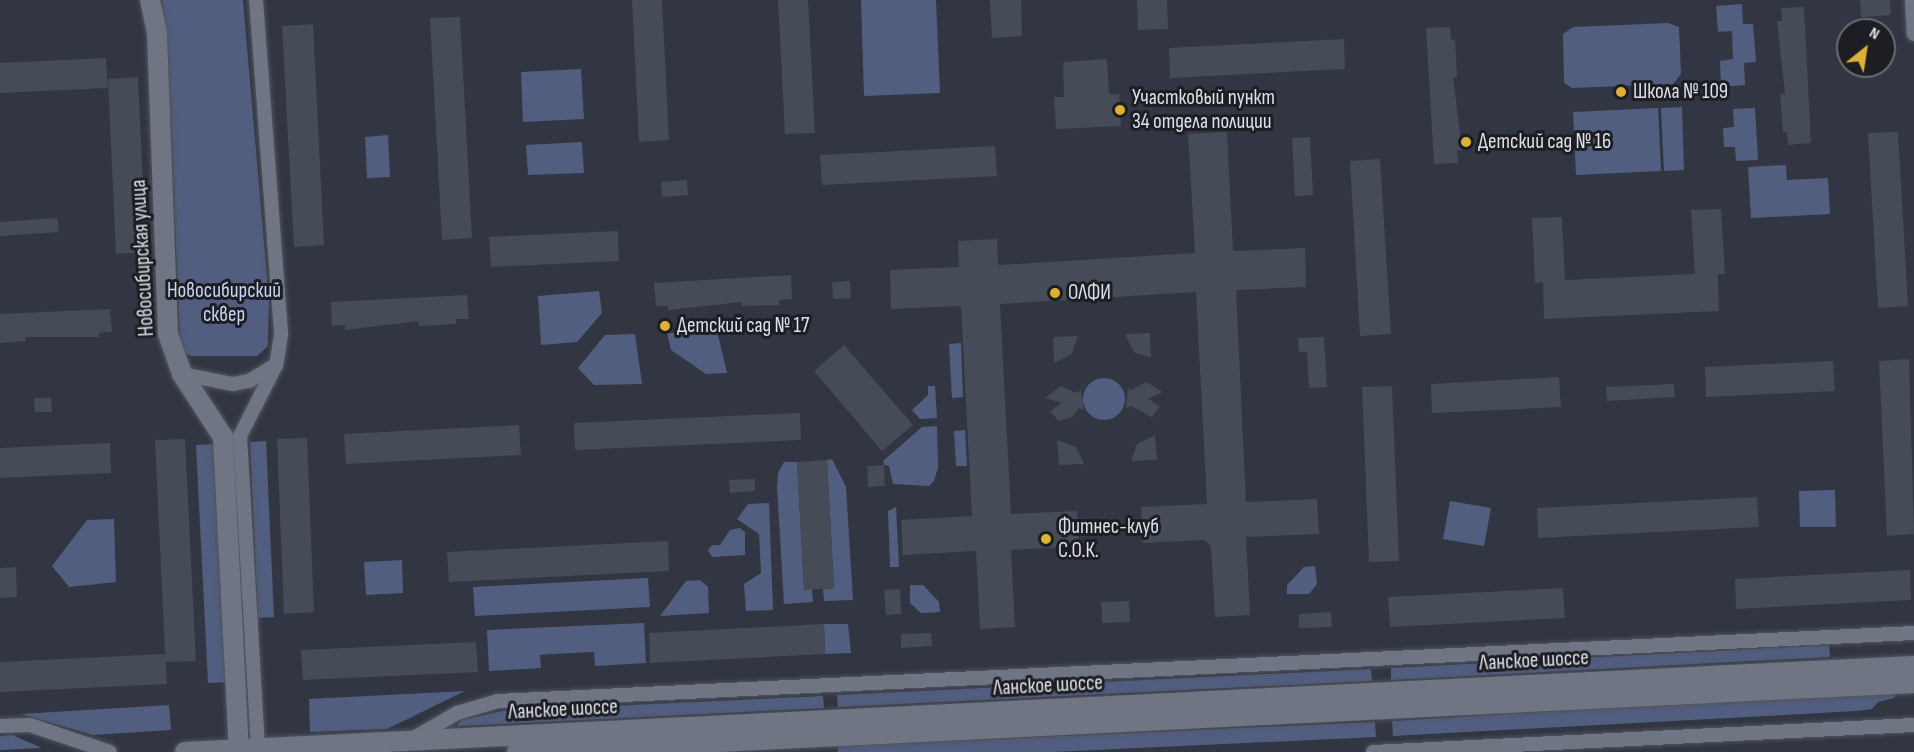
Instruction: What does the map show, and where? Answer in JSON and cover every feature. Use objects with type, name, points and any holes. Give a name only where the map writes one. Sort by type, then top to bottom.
[{"type":"main road","name":"Новосибирская улица","points":[[150,0],[157,34],[168,334],[182,374],[223,437],[248,750]]},
{"type":"main road","name":"Ланское шоссе","points":[[185,752],[1914,666]]},
{"type":"main road","name":"Ланское шоссе","points":[[517,752],[1914,683]]},
{"type":"street","points":[[248,750],[240,436],[276,364],[280,335],[256,0]]},
{"type":"street","points":[[1912,0],[1914,34]]},
{"type":"street","points":[[182,374],[211,383],[233,384],[249,381],[276,364]]},
{"type":"street","points":[[405,742],[458,712],[498,701],[1914,633]]},
{"type":"street","points":[[0,726],[30,725],[110,752]]},
{"type":"street","points":[[1373,752],[1914,725]]},
{"type":"green space","name":"Новосибирский сквер","points":[[162,0],[243,0],[269,301],[268,346],[257,356],[191,356],[185,353],[180,340],[168,55]]},
{"type":"green space","points":[[861,0],[936,0],[940,93],[864,96]]},
{"type":"green space","points":[[1742,4],[1743,24],[1753,24],[1756,62],[1744,63],[1745,85],[1721,87],[1720,61],[1733,59],[1732,31],[1718,32],[1716,6]]},
{"type":"green space","points":[[1668,23],[1679,27],[1681,74],[1673,84],[1572,88],[1564,83],[1563,34],[1573,27]]},
{"type":"green space","points":[[581,69],[584,119],[523,122],[521,72]]},
{"type":"green space","points":[[1682,107],[1684,170],[1664,171],[1661,108]]},
{"type":"green space","points":[[1658,108],[1661,171],[1576,175],[1573,112]]},
{"type":"green space","points":[[1755,108],[1758,160],[1736,161],[1735,147],[1724,147],[1723,128],[1734,127],[1733,109]]},
{"type":"green space","points":[[388,135],[390,177],[367,178],[365,137]]},
{"type":"green space","points":[[582,142],[584,173],[528,175],[526,145]]},
{"type":"green space","points":[[1786,165],[1787,180],[1828,178],[1830,214],[1751,218],[1748,167]]},
{"type":"green space","points":[[599,291],[602,313],[577,342],[541,345],[538,296]]},
{"type":"green space","points":[[717,331],[727,373],[706,374],[671,350],[667,333]]},
{"type":"green space","points":[[635,334],[642,384],[594,385],[578,368],[605,335]]},
{"type":"green space","points":[[961,343],[963,397],[952,398],[949,344]]},
{"type":"green space","points":[[1104,378],[1119,384],[1125,399],[1119,414],[1104,420],[1089,414],[1083,399],[1089,384]]},
{"type":"green space","points":[[928,386],[935,386],[937,418],[920,419],[912,410],[928,395]]},
{"type":"green space","points":[[937,426],[938,468],[934,481],[929,486],[893,484],[889,466],[884,465],[883,461],[922,427]]},
{"type":"green space","points":[[965,430],[967,466],[956,466],[954,431]]},
{"type":"green space","points":[[266,441],[274,617],[258,618],[250,442]]},
{"type":"green space","points":[[215,444],[227,682],[208,683],[196,445]]},
{"type":"green space","points":[[832,459],[846,487],[853,600],[824,601],[823,589],[834,588],[827,460]]},
{"type":"green space","points":[[784,462],[797,462],[804,590],[812,589],[813,602],[784,604],[777,487],[778,473]]},
{"type":"green space","points":[[1835,490],[1836,527],[1800,527],[1799,491]]},
{"type":"green space","points":[[1450,501],[1491,508],[1484,546],[1443,539]]},
{"type":"green space","points":[[769,503],[773,610],[746,611],[744,584],[761,573],[759,534],[737,519],[748,504]]},
{"type":"green space","points":[[896,507],[899,567],[890,567],[888,511]]},
{"type":"green space","points":[[114,519],[116,582],[69,587],[52,566],[87,520]]},
{"type":"green space","points":[[740,528],[745,532],[745,555],[712,557],[708,550],[712,545],[720,545],[730,530]]},
{"type":"green space","points":[[402,560],[403,593],[366,595],[364,562]]},
{"type":"green space","points":[[1315,566],[1317,584],[1309,594],[1287,594],[1287,585],[1304,567]]},
{"type":"green space","points":[[648,578],[650,607],[475,616],[473,587]]},
{"type":"green space","points":[[700,580],[708,587],[709,613],[660,616],[686,581]]},
{"type":"green space","points":[[910,585],[923,585],[939,602],[940,612],[921,613],[910,603]]},
{"type":"green space","points":[[644,623],[646,663],[595,666],[594,652],[551,654],[540,655],[541,668],[489,671],[487,630]]},
{"type":"green space","points":[[824,624],[848,624],[851,653],[825,654]]},
{"type":"green space","points":[[1829,645],[1830,657],[1391,680],[1391,668]]},
{"type":"green space","points":[[1371,669],[1372,681],[838,707],[837,695]]},
{"type":"green space","points":[[1900,690],[1894,698],[1878,702],[1872,709],[1857,711],[1393,736],[1392,721]]},
{"type":"green space","points":[[465,691],[387,729],[310,732],[309,699]]},
{"type":"green space","points":[[823,696],[824,708],[457,726],[461,720],[503,711]]},
{"type":"green space","points":[[169,705],[171,730],[93,735],[21,714]]},
{"type":"green space","points":[[1375,722],[1376,737],[1053,752],[838,752],[838,746]]},
{"type":"green space","points":[[12,735],[42,748],[0,750],[0,736]]},
{"type":"building","points":[[632,0],[662,0],[669,140],[639,142]]},
{"type":"building","points":[[778,0],[808,0],[815,133],[785,134]]},
{"type":"building","points":[[990,0],[1021,0],[1022,36],[992,38]]},
{"type":"building","points":[[1137,0],[1167,0],[1168,29],[1138,30]]},
{"type":"building","points":[[1860,0],[1890,0],[1891,15],[1861,17]]},
{"type":"building","points":[[1804,7],[1811,143],[1788,145],[1787,132],[1783,132],[1780,94],[1785,94],[1777,21],[1782,21],[1781,8]]},
{"type":"building","points":[[460,17],[472,238],[442,240],[430,18]]},
{"type":"building","points":[[313,24],[324,245],[294,247],[282,26]]},
{"type":"building","points":[[1450,27],[1451,40],[1455,39],[1457,77],[1453,77],[1462,150],[1457,150],[1458,163],[1434,164],[1426,28]]},
{"type":"building","points":[[1344,39],[1345,69],[1170,78],[1169,48]]},
{"type":"building","points":[[106,58],[108,88],[0,93],[0,63]]},
{"type":"building","points":[[1107,59],[1109,94],[1119,94],[1121,126],[1056,129],[1054,97],[1064,97],[1063,62]]},
{"type":"building","points":[[138,77],[146,252],[116,254],[108,79]]},
{"type":"building","points":[[1227,132],[1233,251],[1305,248],[1306,287],[1236,290],[1246,502],[1317,499],[1319,534],[1246,537],[1250,615],[1215,617],[1211,546],[1204,540],[1143,543],[1141,507],[1207,504],[1196,292],[1000,304],[1011,514],[1077,511],[1079,546],[1011,550],[1015,627],[980,629],[976,551],[903,555],[901,520],[972,516],[961,306],[891,309],[890,270],[959,267],[958,241],[997,239],[998,265],[1195,253],[1188,134]]},
{"type":"building","points":[[1898,132],[1908,306],[1878,308],[1868,133]]},
{"type":"building","points":[[1310,137],[1313,195],[1295,196],[1292,138]]},
{"type":"building","points":[[995,146],[997,176],[822,185],[820,155]]},
{"type":"building","points":[[1380,159],[1391,334],[1360,336],[1350,161]]},
{"type":"building","points":[[687,180],[688,195],[662,197],[661,182]]},
{"type":"building","points":[[1721,209],[1725,274],[1718,274],[1719,311],[1544,319],[1543,282],[1535,283],[1532,218],[1562,217],[1565,280],[1695,274],[1691,210]]},
{"type":"building","points":[[57,218],[59,232],[0,236],[0,222]]},
{"type":"building","points":[[618,231],[619,261],[491,267],[489,237]]},
{"type":"building","points":[[791,275],[792,299],[779,300],[779,305],[742,306],[742,302],[668,310],[668,306],[656,306],[654,283]]},
{"type":"building","points":[[850,281],[851,298],[833,299],[832,282]]},
{"type":"building","points":[[467,295],[469,319],[456,319],[456,324],[419,326],[418,321],[345,330],[345,325],[332,326],[331,302]]},
{"type":"building","points":[[110,309],[112,332],[99,333],[99,337],[25,337],[26,341],[0,343],[0,314]]},
{"type":"building","points":[[1150,333],[1151,358],[1134,352],[1125,334]]},
{"type":"building","points":[[1078,336],[1071,355],[1054,363],[1053,337]]},
{"type":"building","points":[[1324,337],[1327,387],[1309,388],[1307,352],[1299,352],[1298,338]]},
{"type":"building","points":[[844,345],[913,425],[882,451],[814,371]]},
{"type":"building","points":[[1909,359],[1914,534],[1887,536],[1879,361]]},
{"type":"building","points":[[1833,361],[1835,391],[1706,397],[1705,367]]},
{"type":"building","points":[[1559,377],[1561,407],[1432,413],[1431,384]]},
{"type":"building","points":[[1146,382],[1163,392],[1148,399],[1160,406],[1152,417],[1131,406],[1126,408],[1128,388],[1131,390]]},
{"type":"building","points":[[1674,384],[1675,397],[1607,401],[1606,387]]},
{"type":"building","points":[[1061,386],[1076,393],[1081,390],[1084,410],[1079,408],[1072,417],[1059,421],[1050,411],[1062,403],[1045,398]]},
{"type":"building","points":[[1392,386],[1399,561],[1369,562],[1362,387]]},
{"type":"building","points":[[34,398],[51,398],[52,412],[35,412]]},
{"type":"building","points":[[800,413],[801,440],[575,450],[574,423]]},
{"type":"building","points":[[519,425],[521,455],[346,464],[344,434]]},
{"type":"building","points":[[1155,435],[1157,460],[1131,461],[1137,444]]},
{"type":"building","points":[[307,438],[314,612],[284,614],[277,439]]},
{"type":"building","points":[[185,439],[196,661],[166,662],[167,684],[0,692],[0,662],[165,654],[155,440]]},
{"type":"building","points":[[1057,440],[1076,447],[1084,464],[1059,465]]},
{"type":"building","points":[[110,443],[111,473],[0,478],[0,448]]},
{"type":"building","points":[[827,460],[834,588],[804,590],[797,462]]},
{"type":"building","points":[[884,465],[885,486],[868,487],[867,466]]},
{"type":"building","points":[[755,479],[755,491],[730,493],[729,480]]},
{"type":"building","points":[[1757,497],[1759,527],[1538,538],[1537,508]]},
{"type":"building","points":[[668,541],[669,571],[449,582],[447,552]]},
{"type":"building","points":[[16,567],[17,597],[0,598],[0,568]]},
{"type":"building","points":[[1910,570],[1911,600],[1736,609],[1735,579]]},
{"type":"building","points":[[1563,588],[1565,618],[1390,627],[1388,597]]},
{"type":"building","points":[[900,589],[901,614],[886,615],[884,590]]},
{"type":"building","points":[[1129,601],[1130,622],[1102,623],[1101,602]]},
{"type":"building","points":[[1331,612],[1332,627],[1299,628],[1299,614]]},
{"type":"building","points":[[824,624],[825,654],[650,663],[649,633]]},
{"type":"building","points":[[931,633],[932,646],[901,648],[901,634]]},
{"type":"building","points":[[476,642],[478,672],[303,680],[301,650]]},
{"type":"place","name":"Школа № 109","points":[[1621,92]]},
{"type":"place","name":"Участковый пункт 34 отдела полиции","points":[[1120,110]]},
{"type":"place","name":"Детский сад № 16","points":[[1466,142]]},
{"type":"place","name":"ОЛФИ","points":[[1055,293]]},
{"type":"place","name":"Детский сад № 17","points":[[665,326]]},
{"type":"place","name":"Фитнес-клуб С.О.К.","points":[[1046,539]]}]
